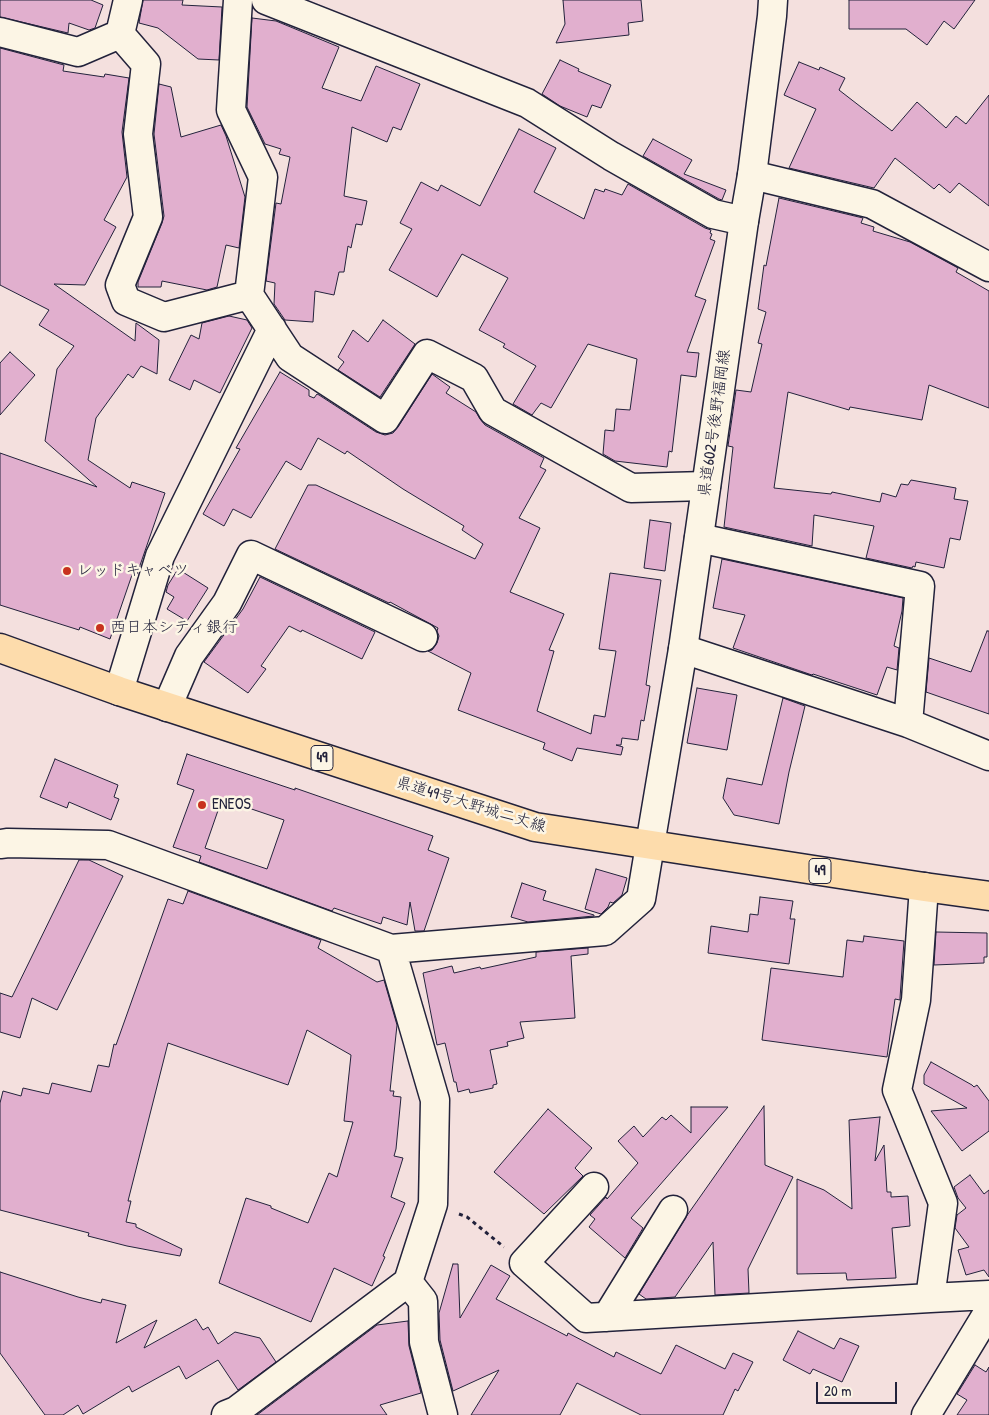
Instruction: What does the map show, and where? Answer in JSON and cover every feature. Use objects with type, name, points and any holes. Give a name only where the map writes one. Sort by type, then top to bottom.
[{"type":"main road","name":"県道49号大野城二丈線","points":[[0,648],[118,691],[535,827],[989,896]]},
{"type":"street","points":[[120,34],[128,0]]},
{"type":"street","points":[[238,0],[231,110],[264,177],[249,295],[290,357],[385,420],[427,354],[474,378],[493,411],[631,488],[706,486]]},
{"type":"street","points":[[266,0],[527,103],[611,156],[713,214],[744,222]]},
{"type":"street","name":"県道602号後野福岡線","points":[[391,949],[605,931],[641,899],[683,649],[752,175],[771,25],[772,0]]},
{"type":"street","points":[[0,32],[78,52],[120,34]]},
{"type":"street","points":[[120,34],[146,64],[138,134],[148,217],[120,285],[126,301],[164,317],[249,295]]},
{"type":"street","points":[[752,175],[872,204],[989,267]]},
{"type":"street","points":[[118,691],[160,556],[272,329]]},
{"type":"street","points":[[699,538],[920,586],[908,723]]},
{"type":"street","points":[[167,707],[189,656],[227,603],[251,555],[423,637]]},
{"type":"street","points":[[683,649],[908,723],[989,756]]},
{"type":"street","points":[[0,844],[108,845],[391,949],[435,1100],[433,1204],[408,1282],[236,1411],[226,1415]]},
{"type":"street","points":[[924,887],[916,1000],[897,1090],[942,1203],[930,1298]]},
{"type":"street","points":[[594,1187],[524,1263],[586,1318],[989,1296]]},
{"type":"street","points":[[607,1317],[673,1210]]},
{"type":"street","points":[[408,1282],[423,1301],[424,1342],[444,1415]]},
{"type":"street","points":[[926,1415],[989,1311]]},
{"type":"path","points":[[433,1204],[467,1217],[524,1263]]},
{"type":"building","points":[[0,0],[91,0],[103,5],[95,28],[89,30],[69,23],[68,33],[0,17]]},
{"type":"building","points":[[143,0],[183,0],[182,5],[222,7],[219,60],[198,59],[158,28],[139,23]]},
{"type":"building","points":[[563,0],[641,0],[643,21],[628,23],[629,35],[556,43],[565,24]]},
{"type":"building","points":[[849,0],[975,0],[954,29],[944,21],[927,45],[906,29],[849,29]]},
{"type":"building","points":[[252,18],[276,21],[339,47],[322,88],[361,101],[376,66],[420,84],[401,130],[393,127],[387,142],[352,127],[344,196],[367,201],[362,225],[356,224],[351,248],[348,246],[344,272],[339,272],[334,295],[315,291],[313,322],[285,320],[274,304],[275,283],[266,281],[276,203],[281,204],[290,157],[279,154],[281,149],[265,144],[247,107]]},
{"type":"building","points":[[0,48],[64,65],[63,71],[104,77],[105,74],[129,78],[122,132],[127,177],[104,220],[116,227],[85,285],[54,284],[135,341],[136,323],[159,340],[157,374],[141,366],[133,378],[128,374],[96,418],[88,460],[130,488],[132,482],[165,493],[137,574],[133,572],[110,639],[80,627],[79,630],[0,605],[0,453],[97,487],[45,441],[57,369],[74,346],[39,325],[49,310],[0,285]]},
{"type":"building","points":[[560,60],[579,69],[578,71],[611,85],[601,108],[592,105],[587,117],[560,106],[542,94]]},
{"type":"building","points":[[799,62],[819,70],[820,67],[845,78],[839,90],[892,131],[917,102],[946,128],[956,116],[966,124],[989,95],[989,206],[959,183],[950,193],[939,184],[934,189],[895,158],[874,188],[789,168],[816,109],[784,95]]},
{"type":"building","points":[[159,84],[171,87],[181,137],[221,125],[245,197],[239,248],[226,245],[217,287],[207,290],[162,281],[161,287],[138,287],[138,282],[164,216],[154,134]]},
{"type":"building","points":[[519,129],[556,148],[534,192],[584,219],[595,189],[604,192],[605,189],[622,195],[628,184],[711,230],[710,239],[715,241],[695,296],[706,300],[687,352],[699,353],[696,377],[681,375],[672,452],[669,451],[667,467],[615,461],[603,454],[605,430],[614,431],[616,409],[630,410],[637,359],[588,344],[551,408],[541,403],[532,415],[513,404],[536,366],[503,347],[505,344],[479,330],[508,278],[462,254],[437,297],[389,270],[412,229],[400,223],[421,182],[438,191],[441,185],[480,206]]},
{"type":"building","points":[[653,139],[692,160],[684,174],[726,190],[722,200],[643,156]]},
{"type":"building","points":[[779,198],[863,218],[861,223],[874,227],[873,231],[910,242],[958,268],[956,272],[989,291],[989,408],[929,385],[922,420],[850,407],[849,410],[788,392],[774,488],[831,494],[832,492],[880,502],[882,493],[896,497],[901,484],[908,485],[911,480],[956,488],[954,499],[968,501],[960,540],[950,538],[944,568],[916,562],[915,567],[913,566],[912,568],[866,558],[874,526],[814,515],[812,546],[724,527],[733,447],[728,446],[736,390],[751,392],[762,344],[758,343],[766,312],[758,309],[764,265],[766,266]]},
{"type":"building","points":[[229,316],[247,320],[252,328],[220,393],[194,380],[190,390],[169,380],[191,335],[199,339],[202,323]]},
{"type":"building","points":[[383,320],[415,344],[380,397],[338,370],[344,362],[338,357],[353,330],[368,342]]},
{"type":"building","points":[[10,352],[35,375],[0,415],[0,363]]},
{"type":"building","points":[[280,372],[309,390],[309,396],[314,398],[317,394],[319,395],[376,432],[385,435],[393,433],[398,427],[432,374],[450,387],[446,393],[476,412],[485,425],[544,458],[540,467],[546,470],[519,518],[540,528],[510,592],[564,614],[549,650],[554,651],[537,711],[591,734],[594,715],[605,717],[616,651],[599,649],[610,573],[661,580],[646,685],[650,686],[644,721],[641,720],[638,740],[622,738],[621,745],[616,745],[623,747],[621,755],[577,748],[572,761],[543,749],[545,743],[458,710],[471,673],[428,651],[432,650],[437,643],[439,636],[438,628],[390,602],[275,549],[308,485],[316,485],[475,559],[483,544],[462,530],[464,526],[403,489],[347,451],[345,454],[318,438],[301,470],[286,461],[251,518],[233,509],[224,526],[203,514],[240,449],[236,448]]},
{"type":"building","points":[[650,520],[671,523],[665,571],[644,568]]},
{"type":"building","points":[[722,559],[903,598],[894,646],[899,648],[897,670],[887,667],[877,695],[733,648],[745,615],[713,608]]},
{"type":"building","points":[[178,569],[208,588],[187,621],[167,609],[174,597],[166,592]]},
{"type":"building","points":[[260,577],[375,632],[362,659],[302,630],[301,632],[289,626],[261,666],[266,669],[248,693],[204,662],[243,609]]},
{"type":"building","points":[[987,631],[989,631],[989,714],[926,692],[929,658],[971,672]]},
{"type":"building","points":[[697,688],[737,695],[727,750],[687,743]]},
{"type":"building","points":[[783,698],[805,706],[779,824],[734,815],[723,798],[727,778],[762,785]]},
{"type":"building","points":[[187,754],[295,790],[295,788],[433,836],[428,850],[449,858],[424,931],[415,931],[410,902],[407,925],[383,917],[381,924],[334,908],[332,911],[199,862],[201,856],[173,847],[194,790],[177,784]],"holes":[[[222,799],[284,820],[267,869],[205,848]]]},
{"type":"building","points":[[55,759],[118,785],[114,797],[119,799],[111,820],[69,802],[67,808],[40,797]]},
{"type":"building","points":[[79,860],[89,860],[123,876],[57,1010],[32,998],[20,1038],[0,1032],[0,993],[12,997]]},
{"type":"building","points":[[596,869],[627,878],[622,895],[613,903],[610,902],[601,914],[585,909]]},
{"type":"building","points":[[522,883],[546,891],[543,900],[594,916],[528,922],[511,917]]},
{"type":"building","points":[[188,891],[321,940],[318,948],[377,982],[384,980],[397,1025],[390,1091],[394,1091],[393,1096],[401,1097],[394,1156],[403,1158],[391,1197],[405,1203],[372,1286],[334,1268],[311,1322],[219,1283],[246,1198],[271,1206],[271,1208],[308,1223],[329,1173],[337,1177],[353,1122],[344,1121],[351,1055],[307,1030],[288,1085],[168,1043],[128,1201],[131,1201],[126,1222],[136,1224],[136,1227],[182,1249],[180,1256],[127,1246],[88,1236],[89,1233],[0,1210],[0,1103],[3,1091],[21,1096],[23,1088],[49,1094],[52,1083],[91,1092],[98,1065],[109,1067],[114,1044],[116,1045],[168,899],[183,904]]},
{"type":"building","points":[[760,897],[793,901],[790,919],[795,919],[789,964],[708,953],[711,926],[748,932],[750,914],[758,915]]},
{"type":"building","points":[[936,932],[987,933],[987,957],[984,957],[984,963],[934,965]]},
{"type":"building","points":[[864,936],[904,941],[900,1000],[895,999],[887,1057],[762,1040],[771,968],[843,977],[847,940],[863,942]]},
{"type":"building","points":[[588,948],[588,954],[571,956],[575,1018],[520,1022],[524,1038],[507,1042],[508,1046],[490,1050],[497,1084],[493,1085],[493,1088],[470,1093],[469,1089],[458,1092],[445,1043],[437,1045],[423,973],[452,966],[454,973],[480,967],[481,969],[536,957],[536,952]]},
{"type":"building","points":[[931,1062],[974,1087],[977,1085],[989,1101],[989,1131],[962,1151],[931,1111],[967,1108],[924,1084],[924,1075]]},
{"type":"building","points":[[764,1106],[765,1165],[793,1177],[748,1269],[749,1293],[715,1295],[713,1242],[675,1297],[646,1299],[639,1294],[688,1214]]},
{"type":"building","points":[[691,1107],[728,1107],[631,1218],[643,1228],[625,1258],[589,1227],[595,1219],[590,1215],[606,1197],[607,1199],[638,1163],[618,1141],[634,1126],[643,1137],[662,1117],[666,1120],[671,1115],[691,1133]]},
{"type":"building","points":[[548,1109],[592,1148],[575,1168],[583,1176],[544,1214],[494,1172]]},
{"type":"building","points":[[880,1117],[875,1161],[884,1145],[887,1192],[891,1192],[891,1197],[908,1196],[910,1226],[892,1228],[896,1278],[847,1280],[846,1273],[797,1274],[797,1179],[824,1190],[852,1209],[849,1120]]},
{"type":"building","points":[[970,1175],[984,1194],[989,1190],[989,1277],[984,1270],[966,1275],[958,1250],[969,1247],[955,1228],[957,1215],[966,1208],[958,1198],[954,1187]]},
{"type":"building","points":[[453,1264],[458,1264],[460,1318],[491,1265],[510,1276],[496,1299],[567,1336],[568,1333],[614,1357],[616,1352],[661,1374],[676,1345],[725,1369],[733,1353],[753,1362],[738,1391],[735,1389],[723,1415],[641,1415],[577,1383],[560,1415],[471,1415],[499,1370],[453,1391],[440,1340],[439,1313]]},
{"type":"building","points":[[0,1272],[78,1297],[101,1303],[102,1299],[126,1305],[116,1343],[157,1320],[144,1348],[196,1319],[203,1330],[208,1327],[218,1344],[235,1332],[260,1338],[276,1362],[238,1390],[218,1360],[186,1379],[179,1366],[132,1392],[129,1386],[83,1414],[78,1405],[63,1415],[45,1415],[0,1353]]},
{"type":"building","points":[[408,1321],[409,1346],[421,1393],[380,1405],[387,1415],[257,1415],[377,1325]]},
{"type":"building","points":[[798,1331],[834,1349],[840,1338],[859,1346],[842,1382],[813,1369],[810,1374],[783,1360]]},
{"type":"building","points":[[975,1365],[986,1372],[989,1367],[989,1415],[957,1415],[967,1400],[957,1394]]},
{"type":"place","name":"レッドキャベツ","points":[[67,571]]},
{"type":"place","name":"西日本シティ銀行","points":[[100,628]]},
{"type":"place","name":"ENEOS","points":[[202,805]]}]
